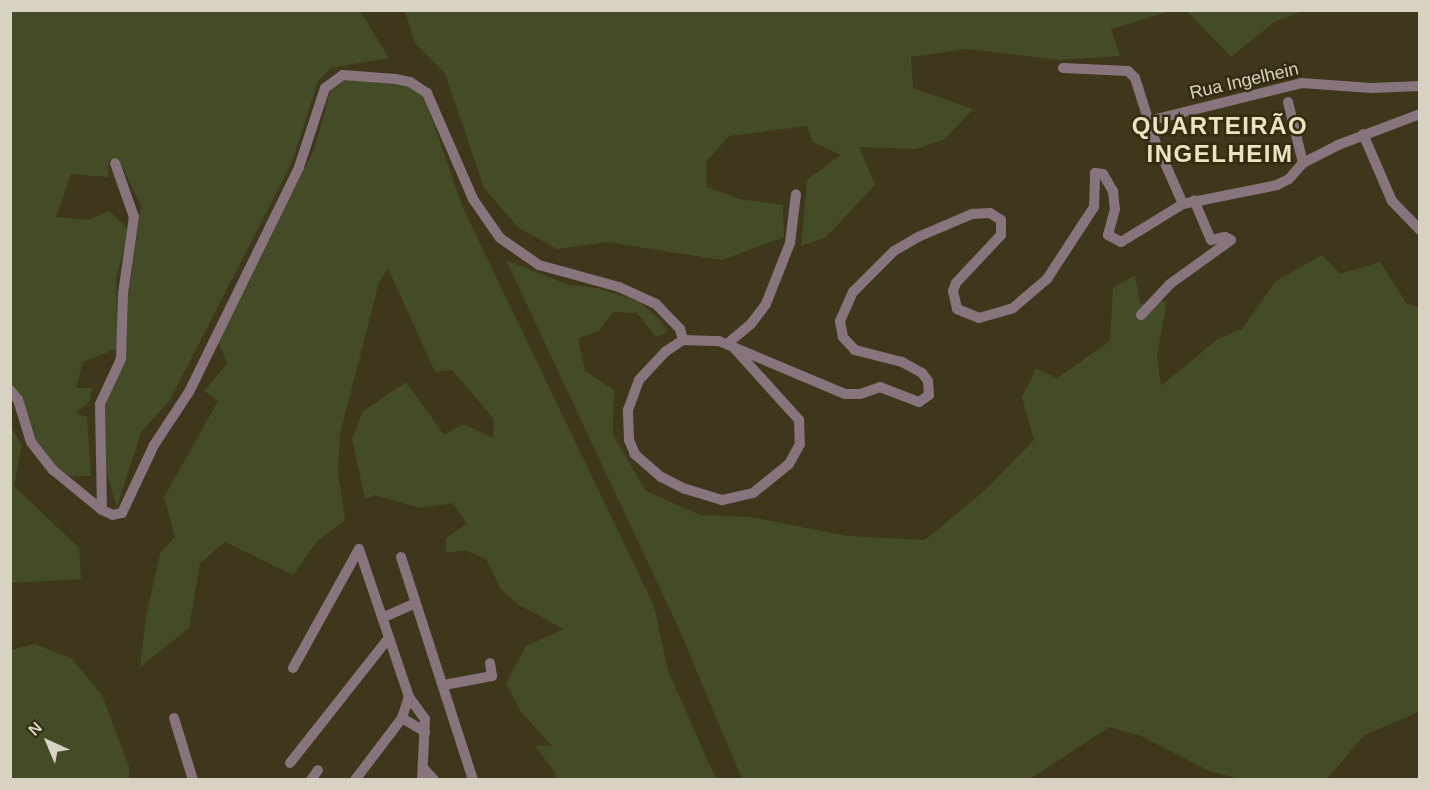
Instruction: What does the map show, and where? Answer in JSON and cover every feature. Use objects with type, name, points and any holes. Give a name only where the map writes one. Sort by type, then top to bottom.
[{"type":"street","points":[[1063,68],[1128,71],[1139,84],[1148,121],[1183,204]]},
{"type":"street","points":[[10,390],[37,451],[74,491],[102,510],[115,515],[129,505],[145,461],[189,392],[299,167],[325,88],[343,75],[403,81],[427,93],[473,199],[500,238],[539,265],[619,287],[656,304],[680,329],[683,340]]},
{"type":"street","name":"Rua Ingelhein","points":[[1148,121],[1301,83],[1372,88],[1419,86]]},
{"type":"street","points":[[1288,102],[1303,163]]},
{"type":"street","points":[[731,346],[799,420],[800,444],[789,464],[753,493],[722,500],[685,489],[661,477],[635,454],[629,440],[628,410],[639,380],[683,340],[710,339],[731,346],[832,391],[860,394],[880,387],[919,402],[929,395],[930,388],[922,373],[903,362],[855,350],[840,329],[843,310],[853,292],[894,251],[972,214],[996,215],[1003,225],[1001,235],[956,282],[953,291],[957,309],[979,318],[1013,308],[1047,279],[1094,207],[1095,173],[1103,174],[1113,190],[1115,209],[1108,235],[1117,243],[1183,204],[1194,200],[1261,190],[1289,179],[1303,163],[1363,134],[1419,114]]},
{"type":"street","points":[[1363,134],[1392,201],[1419,230]]},
{"type":"street","points":[[102,510],[100,404],[121,359],[123,294],[134,217],[115,163]]},
{"type":"street","points":[[731,346],[766,304],[790,243],[796,194]]},
{"type":"street","points":[[1141,315],[1170,284],[1231,240],[1227,237],[1211,240],[1194,200]]},
{"type":"street","points":[[293,668],[359,549],[409,697],[421,709],[425,732],[422,780]]},
{"type":"street","points":[[401,557],[473,780]]},
{"type":"street","points":[[382,618],[415,603]]},
{"type":"street","points":[[290,763],[388,639]]},
{"type":"street","points":[[444,685],[492,676],[490,663]]},
{"type":"street","points":[[357,779],[402,718],[409,697]]},
{"type":"street","points":[[174,718],[193,780]]},
{"type":"street","points":[[402,718],[425,732]]},
{"type":"street","points":[[423,768],[434,780]]},
{"type":"street","points":[[310,780],[318,770]]},
{"type":"green space","points":[[405,10],[1171,11],[1111,29],[1120,56],[1060,60],[967,49],[911,57],[913,88],[973,109],[945,139],[916,149],[859,147],[875,185],[826,237],[801,246],[807,180],[841,155],[813,142],[807,126],[729,136],[706,162],[707,187],[739,199],[783,205],[784,237],[722,260],[607,242],[557,249],[519,228],[484,188],[445,73],[415,43]]},
{"type":"green space","points":[[11,11],[360,11],[389,58],[331,68],[318,81],[292,162],[170,400],[141,432],[117,507],[106,472],[99,403],[126,359],[128,299],[141,206],[119,160],[109,159],[108,177],[71,174],[56,217],[88,220],[109,211],[129,230],[116,278],[118,348],[83,362],[76,388],[92,388],[90,401],[75,413],[87,417],[91,476],[64,476],[40,452],[11,393]]},
{"type":"green space","points":[[1187,11],[1303,11],[1274,22],[1231,57]]},
{"type":"green space","points":[[342,77],[417,88],[426,102],[463,208],[654,606],[668,671],[716,779],[556,779],[555,772],[535,746],[552,746],[521,712],[506,683],[526,646],[564,629],[519,605],[501,589],[486,559],[464,550],[446,553],[446,538],[467,524],[453,503],[420,508],[375,495],[365,499],[352,439],[363,411],[406,382],[444,435],[463,424],[493,438],[494,419],[452,370],[435,372],[388,268],[379,282],[340,434],[338,472],[345,520],[317,541],[293,575],[225,542],[200,563],[189,628],[140,667],[146,617],[160,553],[175,537],[164,497],[218,401],[204,391],[227,364],[219,342],[315,147],[333,81]]},
{"type":"green space","points":[[1322,255],[1340,274],[1380,262],[1407,304],[1419,307],[1419,712],[1364,735],[1327,779],[1240,779],[1209,771],[1141,736],[1109,727],[1030,779],[742,779],[680,631],[506,260],[569,285],[597,288],[640,302],[661,321],[667,332],[656,337],[637,313],[613,312],[599,331],[578,338],[585,371],[614,390],[613,435],[646,491],[700,515],[750,517],[847,536],[925,540],[983,492],[1034,440],[1022,397],[1036,369],[1057,378],[1110,341],[1113,288],[1135,275],[1140,304],[1167,301],[1157,356],[1161,386],[1219,338],[1242,329],[1276,281]]},
{"type":"green space","points":[[10,425],[22,445],[14,486],[79,548],[81,579],[11,583]]},
{"type":"green space","points":[[35,644],[72,659],[102,695],[129,767],[129,779],[11,779],[11,650]]},
{"type":"district","name":"QUARTEIRÃO INGELHEIM","points":[[1220,140]]}]
